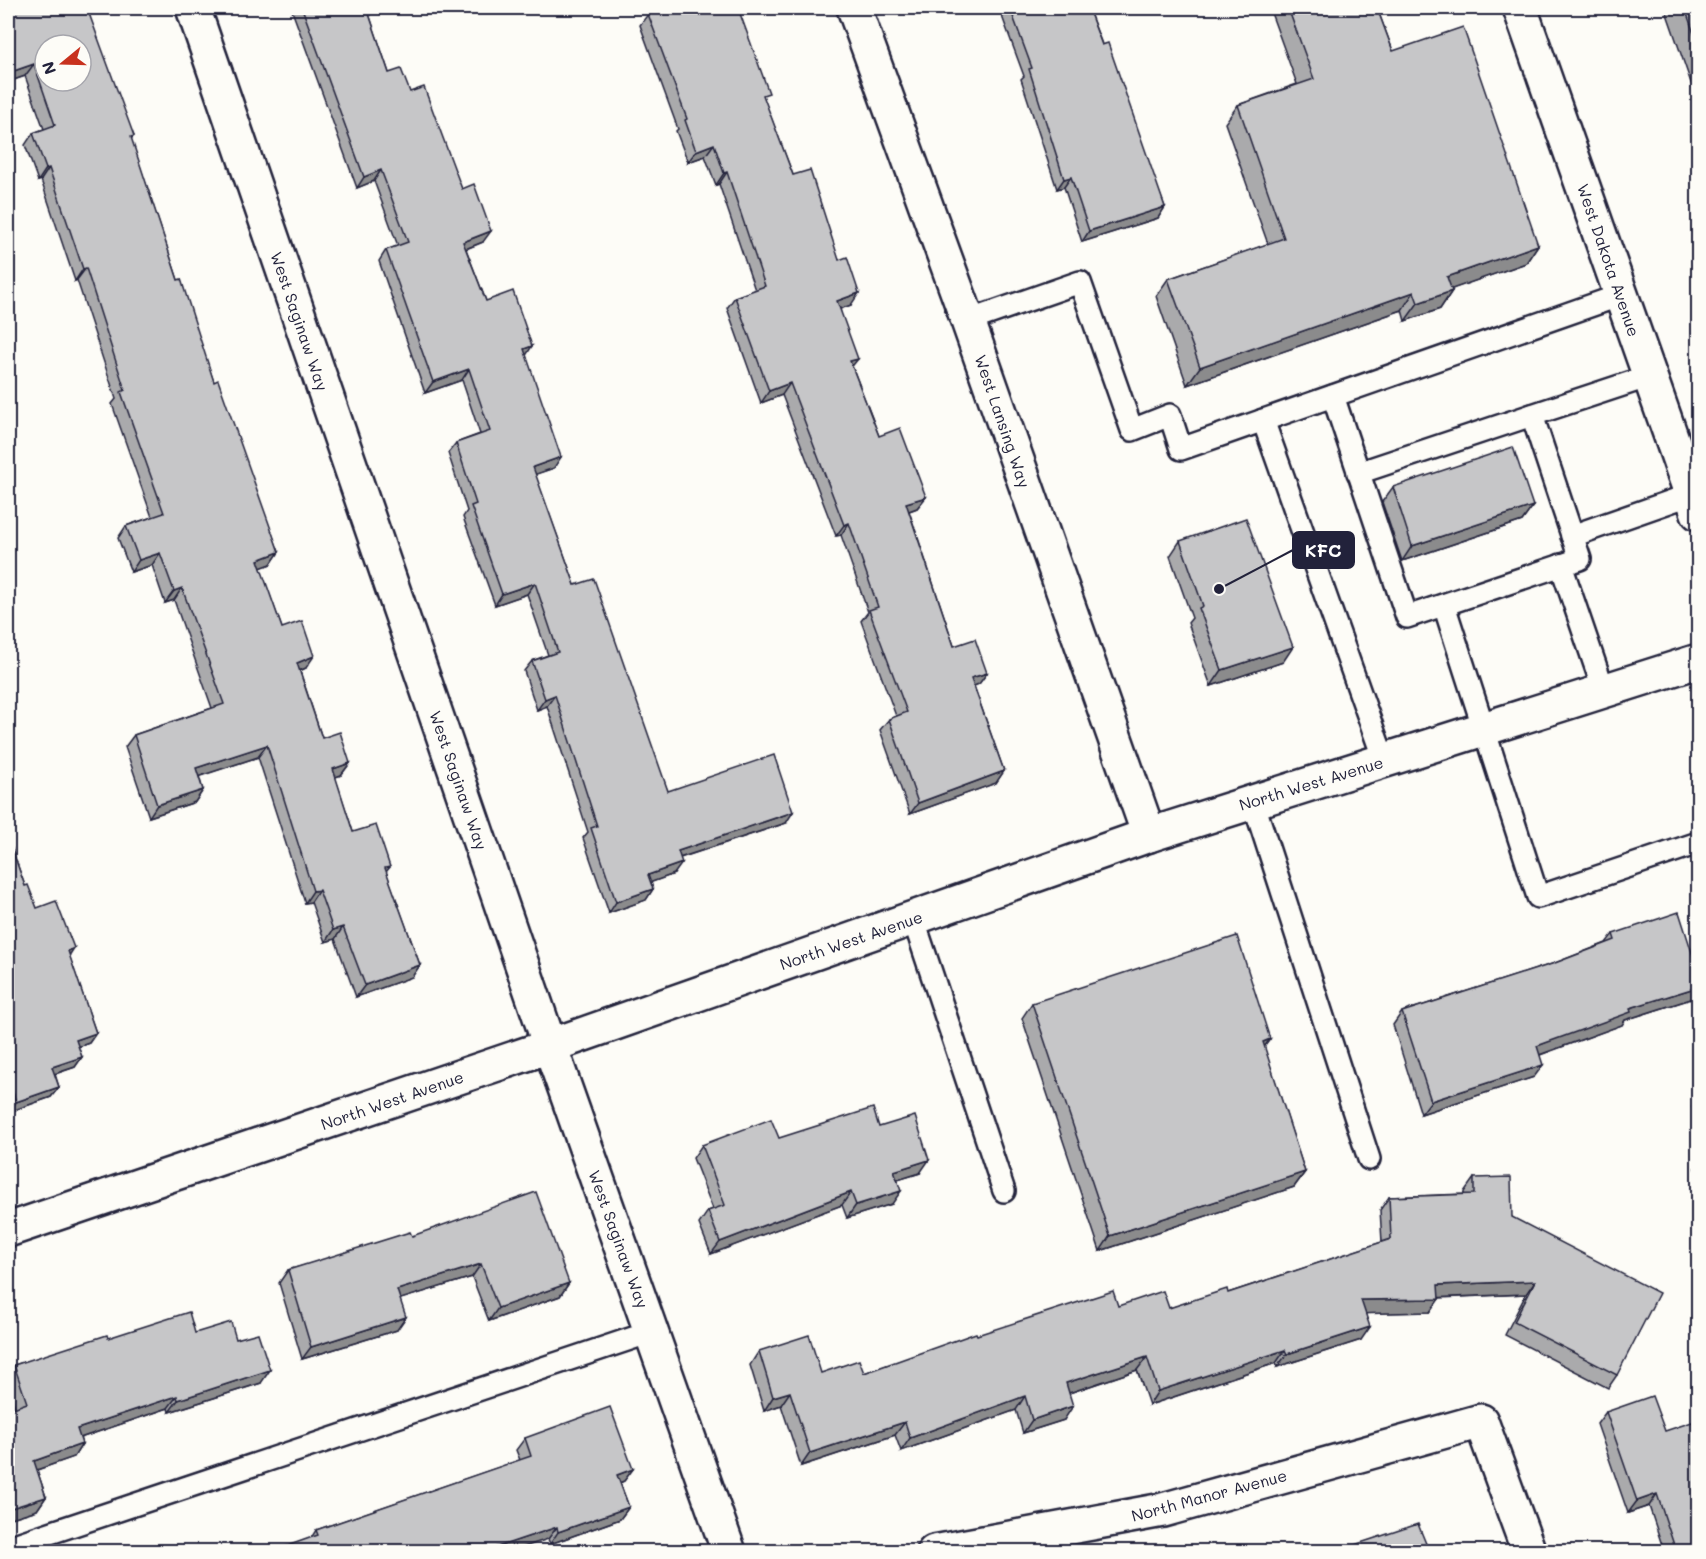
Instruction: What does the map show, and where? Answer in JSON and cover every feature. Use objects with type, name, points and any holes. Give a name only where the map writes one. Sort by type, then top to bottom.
[{"type":"street","name":"West Saginaw Way","points":[[192,8],[550,1046],[729,1551]]},
{"type":"street","name":"West Lansing Way","points":[[854,8],[968,321],[1149,835]]},
{"type":"street","name":"West Dakota Avenue","points":[[1520,8],[1695,504]]},
{"type":"street","name":"North West Avenue","points":[[8,1230],[550,1046],[1149,835],[1698,661]]},
{"type":"street","name":"North Manor Avenue","points":[[934,1551],[996,1546],[1163,1510],[1481,1421],[1529,1551]]},
{"type":"lane","points":[[968,321],[1080,282],[1132,430],[1170,415],[1181,449],[1621,295]]},
{"type":"lane","points":[[1358,473],[1650,376]]},
{"type":"lane","points":[[1333,396],[1407,617],[1580,559],[1532,415]]},
{"type":"lane","points":[[1263,420],[1384,760]]},
{"type":"lane","points":[[1572,536],[1695,504]]},
{"type":"lane","points":[[1561,565],[1604,691]]},
{"type":"lane","points":[[1444,605],[1538,897],[1698,843]]},
{"type":"lane","points":[[1253,801],[1369,1159]]},
{"type":"lane","points":[[913,918],[1004,1191]]},
{"type":"lane","points":[[8,1547],[651,1332]]},
{"type":"building","points":[[8,8],[87,8],[134,136],[131,137],[214,382],[218,380],[279,552],[258,560],[282,628],[302,621],[314,656],[297,663],[322,738],[340,732],[350,763],[333,769],[353,832],[376,825],[390,867],[385,868],[420,965],[365,985],[343,927],[333,930],[319,890],[313,891],[267,745],[196,768],[203,790],[157,805],[134,735],[224,704],[182,588],[174,591],[160,553],[139,560],[126,526],[164,513],[121,392],[125,390],[86,268],[83,269],[49,168],[46,169],[33,133],[55,125],[44,93],[93,93],[93,33],[33,33],[33,64],[8,73]]},
{"type":"building","points":[[302,8],[367,8],[389,73],[401,69],[410,92],[424,87],[462,189],[474,184],[491,231],[463,242],[486,301],[513,291],[532,346],[524,349],[561,457],[533,467],[575,585],[594,579],[668,791],[774,755],[793,812],[678,851],[682,863],[648,875],[653,889],[616,902],[591,828],[597,826],[555,695],[545,699],[532,661],[558,652],[535,583],[502,594],[471,506],[476,504],[456,443],[490,431],[469,369],[433,382],[386,250],[408,242],[381,170],[364,177]]},
{"type":"building","points":[[665,8],[738,8],[769,93],[763,95],[793,175],[810,170],[839,260],[847,257],[859,293],[837,301],[858,359],[850,361],[879,436],[900,428],[926,497],[906,503],[954,646],[975,639],[987,673],[971,678],[1004,771],[918,803],[889,719],[907,712],[869,610],[878,607],[849,523],[844,525],[790,383],[769,391],[735,297],[765,286],[727,172],[724,173],[714,144],[696,151],[685,120],[687,119],[648,14]]},
{"type":"building","points":[[1010,8],[1088,8],[1102,45],[1108,43],[1165,207],[1089,231],[1071,177],[1064,179],[1029,69],[1032,68]]},
{"type":"building","points":[[1288,8],[1377,8],[1393,51],[1463,27],[1538,245],[1447,277],[1452,291],[1418,303],[1414,292],[1200,367],[1168,279],[1284,238],[1238,105],[1314,79]]},
{"type":"building","points":[[1685,8],[1698,8],[1698,45]]},
{"type":"building","points":[[1513,447],[1533,506],[1412,546],[1393,487]]},
{"type":"building","points":[[1246,518],[1293,647],[1222,670],[1199,608],[1203,606],[1180,541]]},
{"type":"building","points":[[8,838],[25,886],[28,885],[37,908],[56,901],[74,948],[68,951],[96,1033],[76,1040],[82,1057],[52,1067],[59,1087],[16,1102],[8,1076]]},
{"type":"building","points":[[1679,912],[1698,971],[1698,987],[1630,1008],[1631,1012],[1537,1046],[1543,1065],[1431,1101],[1402,1012],[1555,963],[1615,940],[1613,934]]},
{"type":"building","points":[[1237,936],[1270,1039],[1263,1042],[1305,1172],[1110,1236],[1032,1003]]},
{"type":"building","points":[[873,1108],[879,1127],[915,1116],[929,1160],[894,1171],[901,1191],[856,1205],[851,1192],[720,1242],[708,1211],[725,1205],[702,1145],[771,1119],[779,1138]]},
{"type":"building","points":[[1511,1177],[1512,1217],[1659,1293],[1617,1375],[1514,1322],[1535,1281],[1438,1285],[1439,1299],[1361,1300],[1370,1327],[1287,1354],[1285,1350],[1158,1391],[1147,1357],[1066,1383],[1073,1406],[1032,1420],[1025,1396],[910,1438],[905,1422],[810,1453],[790,1392],[773,1397],[759,1351],[809,1335],[821,1373],[859,1360],[864,1373],[976,1333],[977,1335],[1113,1291],[1118,1306],[1163,1291],[1169,1308],[1227,1289],[1228,1293],[1391,1239],[1389,1197],[1474,1194],[1474,1178]]},
{"type":"building","points":[[536,1192],[569,1283],[498,1308],[481,1264],[397,1290],[406,1317],[311,1347],[288,1270],[410,1232],[412,1236]]},
{"type":"building","points":[[189,1312],[195,1333],[231,1322],[236,1339],[258,1333],[270,1370],[178,1400],[177,1396],[77,1429],[82,1444],[34,1461],[46,1497],[8,1509],[8,1410],[27,1403],[14,1365]]},
{"type":"building","points":[[1652,1396],[1665,1431],[1698,1420],[1698,1551],[1676,1551],[1657,1494],[1637,1501],[1606,1412]]},
{"type":"building","points":[[610,1407],[633,1469],[617,1475],[629,1507],[558,1532],[557,1527],[485,1551],[273,1551],[318,1535],[316,1530],[531,1456],[525,1438]]},
{"type":"building","points":[[1418,1524],[1429,1551],[1336,1551]]},
{"type":"place","name":"KFC","points":[[1219,589]]}]
